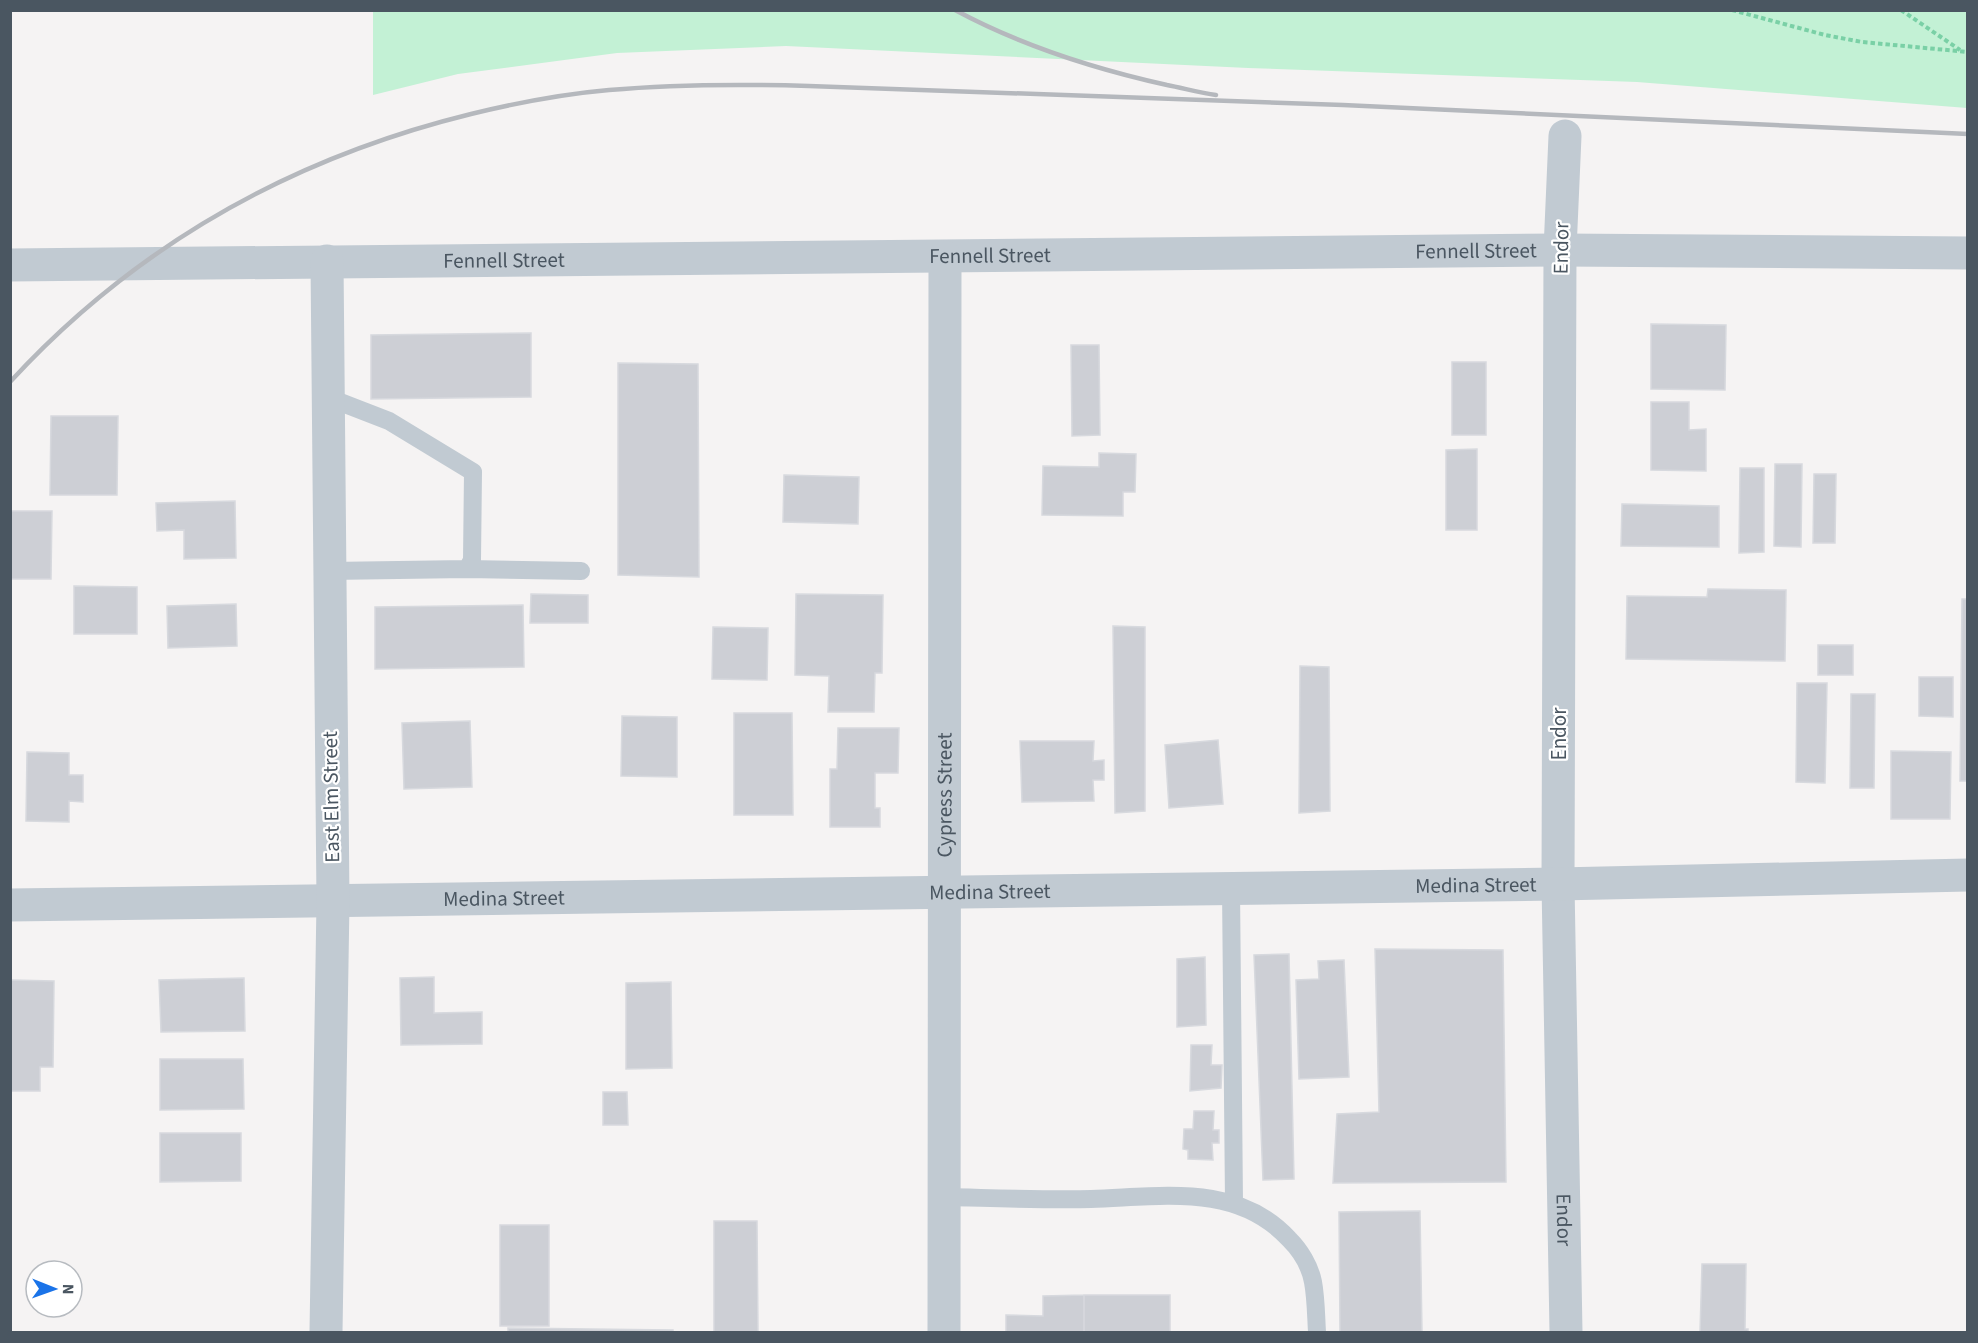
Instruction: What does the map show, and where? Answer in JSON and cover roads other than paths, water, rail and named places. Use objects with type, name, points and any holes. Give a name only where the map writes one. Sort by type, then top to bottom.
[{"type":"street","name":"Endor","points":[[1565,136],[1560,250],[1558,884],[1566,1332]]},
{"type":"street","name":"Fennell Street","points":[[10,265],[1560,250],[1968,253]]},
{"type":"street","name":"Cypress Street","points":[[944,1332],[945,257]]},
{"type":"street","name":"East Elm Street","points":[[326,1332],[333,902],[327,261]]},
{"type":"street","name":"Medina Street","points":[[10,905],[1558,884],[1968,875]]},
{"type":"lane","points":[[327,397],[389,421],[473,472],[472,560],[467,568]]},
{"type":"lane","points":[[329,571],[467,568],[580,571]]},
{"type":"lane","points":[[1231,888],[1234,1202]]},
{"type":"lane","points":[[944,1197],[1074,1199],[1191,1196],[1234,1202],[1264,1217],[1280,1229],[1295,1245],[1306,1262],[1313,1281],[1317,1332]]},
{"type":"railway","points":[[955,10],[1005,34],[1058,55],[1140,79],[1216,95]]},
{"type":"railway","points":[[10,382],[59,333],[110,289],[164,249],[221,213],[280,182],[341,155],[405,133],[488,110],[574,94],[684,86],[809,86],[1343,105],[1968,134]]}]
